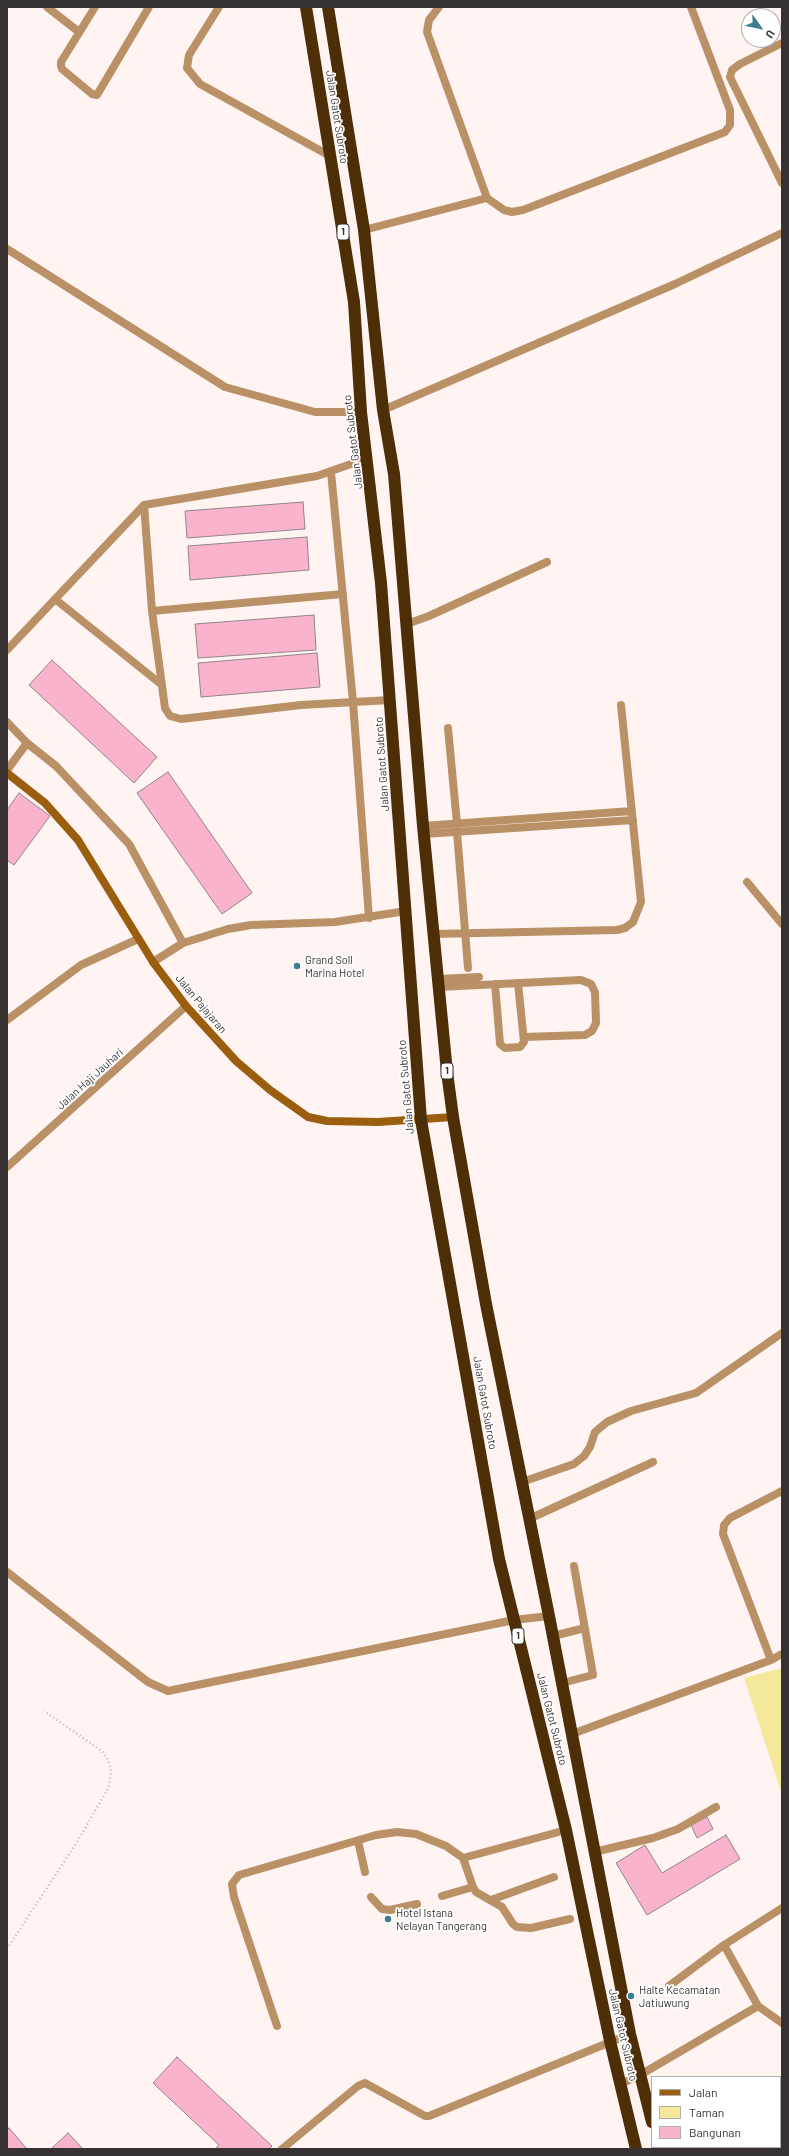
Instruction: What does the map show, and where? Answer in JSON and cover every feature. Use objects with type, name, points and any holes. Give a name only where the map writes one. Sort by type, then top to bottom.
[{"type":"highway","name":"Jalan Gatot Subroto","points":[[306,7],[354,302],[361,412],[368,458],[381,582],[421,1120],[499,1559],[566,1830],[610,2041],[636,2149]]},
{"type":"highway","name":"Jalan Gatot Subroto","points":[[328,7],[350,153],[364,230],[384,410],[394,474],[423,830],[447,1072],[453,1117],[486,1304],[553,1636],[630,2034],[640,2075],[648,2089],[651,2114]]},
{"type":"highway","points":[[330,156],[350,153]]},
{"type":"highway","points":[[361,412],[384,410]]},
{"type":"main road","name":"Jalan Pajajaran","points":[[7,773],[45,803],[78,840],[138,939],[153,962],[186,1006],[236,1061],[270,1090],[308,1117],[341,1122],[421,1120],[453,1117]]},
{"type":"street","points":[[47,7],[79,32]]},
{"type":"street","points":[[95,7],[61,62],[61,66],[92,94],[97,95],[149,7]]},
{"type":"street","points":[[219,7],[189,55],[187,68],[200,84],[330,156]]},
{"type":"street","points":[[439,7],[429,20],[427,32],[487,198],[504,210],[512,212],[523,210],[725,132],[730,125],[730,110],[691,7]]},
{"type":"street","points":[[782,43],[740,64],[732,70],[730,77],[782,184]]},
{"type":"street","points":[[364,230],[487,198]]},
{"type":"street","points":[[384,410],[675,284],[782,233]]},
{"type":"street","points":[[7,249],[225,387],[316,412],[361,412]]},
{"type":"street","points":[[7,650],[144,505],[331,472],[368,458]]},
{"type":"street","points":[[331,472],[353,702],[369,918]]},
{"type":"street","points":[[144,505],[152,611],[165,708],[170,716],[181,719],[301,706],[390,700]]},
{"type":"street","points":[[407,624],[429,616],[547,562]]},
{"type":"street","points":[[152,611],[343,594]]},
{"type":"street","points":[[55,599],[162,685]]},
{"type":"street","points":[[433,934],[625,928],[633,922],[640,902],[621,705]]},
{"type":"street","points":[[7,722],[27,743],[56,766],[130,844],[183,943]]},
{"type":"street","points":[[448,728],[468,968]]},
{"type":"street","points":[[7,770],[27,743]]},
{"type":"street","points":[[457,828],[632,810]]},
{"type":"street","points":[[423,830],[633,820]]},
{"type":"street","points":[[747,882],[782,924]]},
{"type":"street","points":[[153,962],[183,943],[228,929],[251,925],[310,924],[369,918],[406,911]]},
{"type":"street","points":[[7,1020],[81,965],[138,939]]},
{"type":"street","points":[[439,983],[479,977]]},
{"type":"street","points":[[439,983],[494,984],[581,980],[590,984],[594,992],[596,1023],[592,1031],[585,1035],[524,1036]]},
{"type":"street","points":[[494,984],[500,1044],[505,1048],[520,1047],[524,1042],[518,983]]},
{"type":"street","name":"Jalan Haji Jauhari","points":[[7,1167],[186,1006]]},
{"type":"street","points":[[522,1482],[574,1464],[584,1456],[590,1447],[595,1432],[607,1422],[631,1411],[696,1393],[782,1333]]},
{"type":"street","points":[[529,1519],[653,1462]]},
{"type":"street","points":[[771,1660],[723,1534],[724,1525],[730,1518],[782,1492]]},
{"type":"street","points":[[562,1683],[593,1675],[574,1566]]},
{"type":"street","points":[[7,1572],[148,1682],[168,1691],[514,1620],[549,1616]]},
{"type":"street","points":[[553,1636],[585,1628]]},
{"type":"street","points":[[572,1734],[771,1660],[782,1654]]},
{"type":"street","points":[[594,1852],[653,1838],[678,1829],[716,1807]]},
{"type":"street","points":[[464,1858],[566,1830]]},
{"type":"street","points":[[277,2026],[234,1897],[232,1884],[240,1875],[376,1835],[397,1832],[416,1834],[446,1846],[464,1858],[472,1887],[476,1892],[502,1907],[513,1924],[522,1929],[570,1919]]},
{"type":"street","points":[[358,1841],[365,1872]]},
{"type":"street","points":[[491,1900],[554,1877]]},
{"type":"street","points":[[442,1896],[472,1887]]},
{"type":"street","points":[[371,1897],[382,1909],[390,1910],[417,1904]]},
{"type":"street","points":[[669,1986],[724,1945],[782,1908]]},
{"type":"street","points":[[724,1945],[758,2006],[782,2023]]},
{"type":"street","points":[[621,2084],[640,2075],[758,2006]]},
{"type":"street","points":[[283,2149],[358,2086],[365,2083],[424,2116],[429,2116],[630,2034]]},
{"type":"path","points":[[7,1949],[77,1842],[109,1787],[111,1770],[108,1760],[102,1751],[44,1711]]},
{"type":"green space","points":[[782,1668],[782,1795],[744,1678]]},
{"type":"building","points":[[303,502],[305,529],[187,538],[185,511]]},
{"type":"building","points":[[307,537],[309,570],[190,580],[188,546]]},
{"type":"building","points":[[314,615],[316,650],[198,658],[195,624]]},
{"type":"building","points":[[317,653],[320,687],[201,697],[198,663]]},
{"type":"building","points":[[52,660],[157,757],[134,783],[29,685]]},
{"type":"building","points":[[168,772],[252,893],[222,914],[137,793]]},
{"type":"building","points":[[19,793],[50,816],[14,865],[7,860],[7,810]]},
{"type":"building","points":[[707,1817],[713,1829],[697,1838],[691,1825]]},
{"type":"building","points":[[726,1835],[740,1859],[647,1915],[616,1863],[645,1845],[662,1873]]},
{"type":"building","points":[[177,2057],[272,2146],[269,2149],[215,2149],[219,2145],[153,2083]]},
{"type":"building","points":[[9,2128],[27,2149],[7,2149],[7,2130]]},
{"type":"building","points":[[68,2133],[83,2149],[51,2149]]},
{"type":"place","name":"Grand Soll Marina Hotel","points":[[297,966]]},
{"type":"place","name":"Hotel Istana Nelayan Tangerang","points":[[388,1919]]},
{"type":"place","name":"Halte Kecamatan Jatiuwung","points":[[631,1996]]}]
